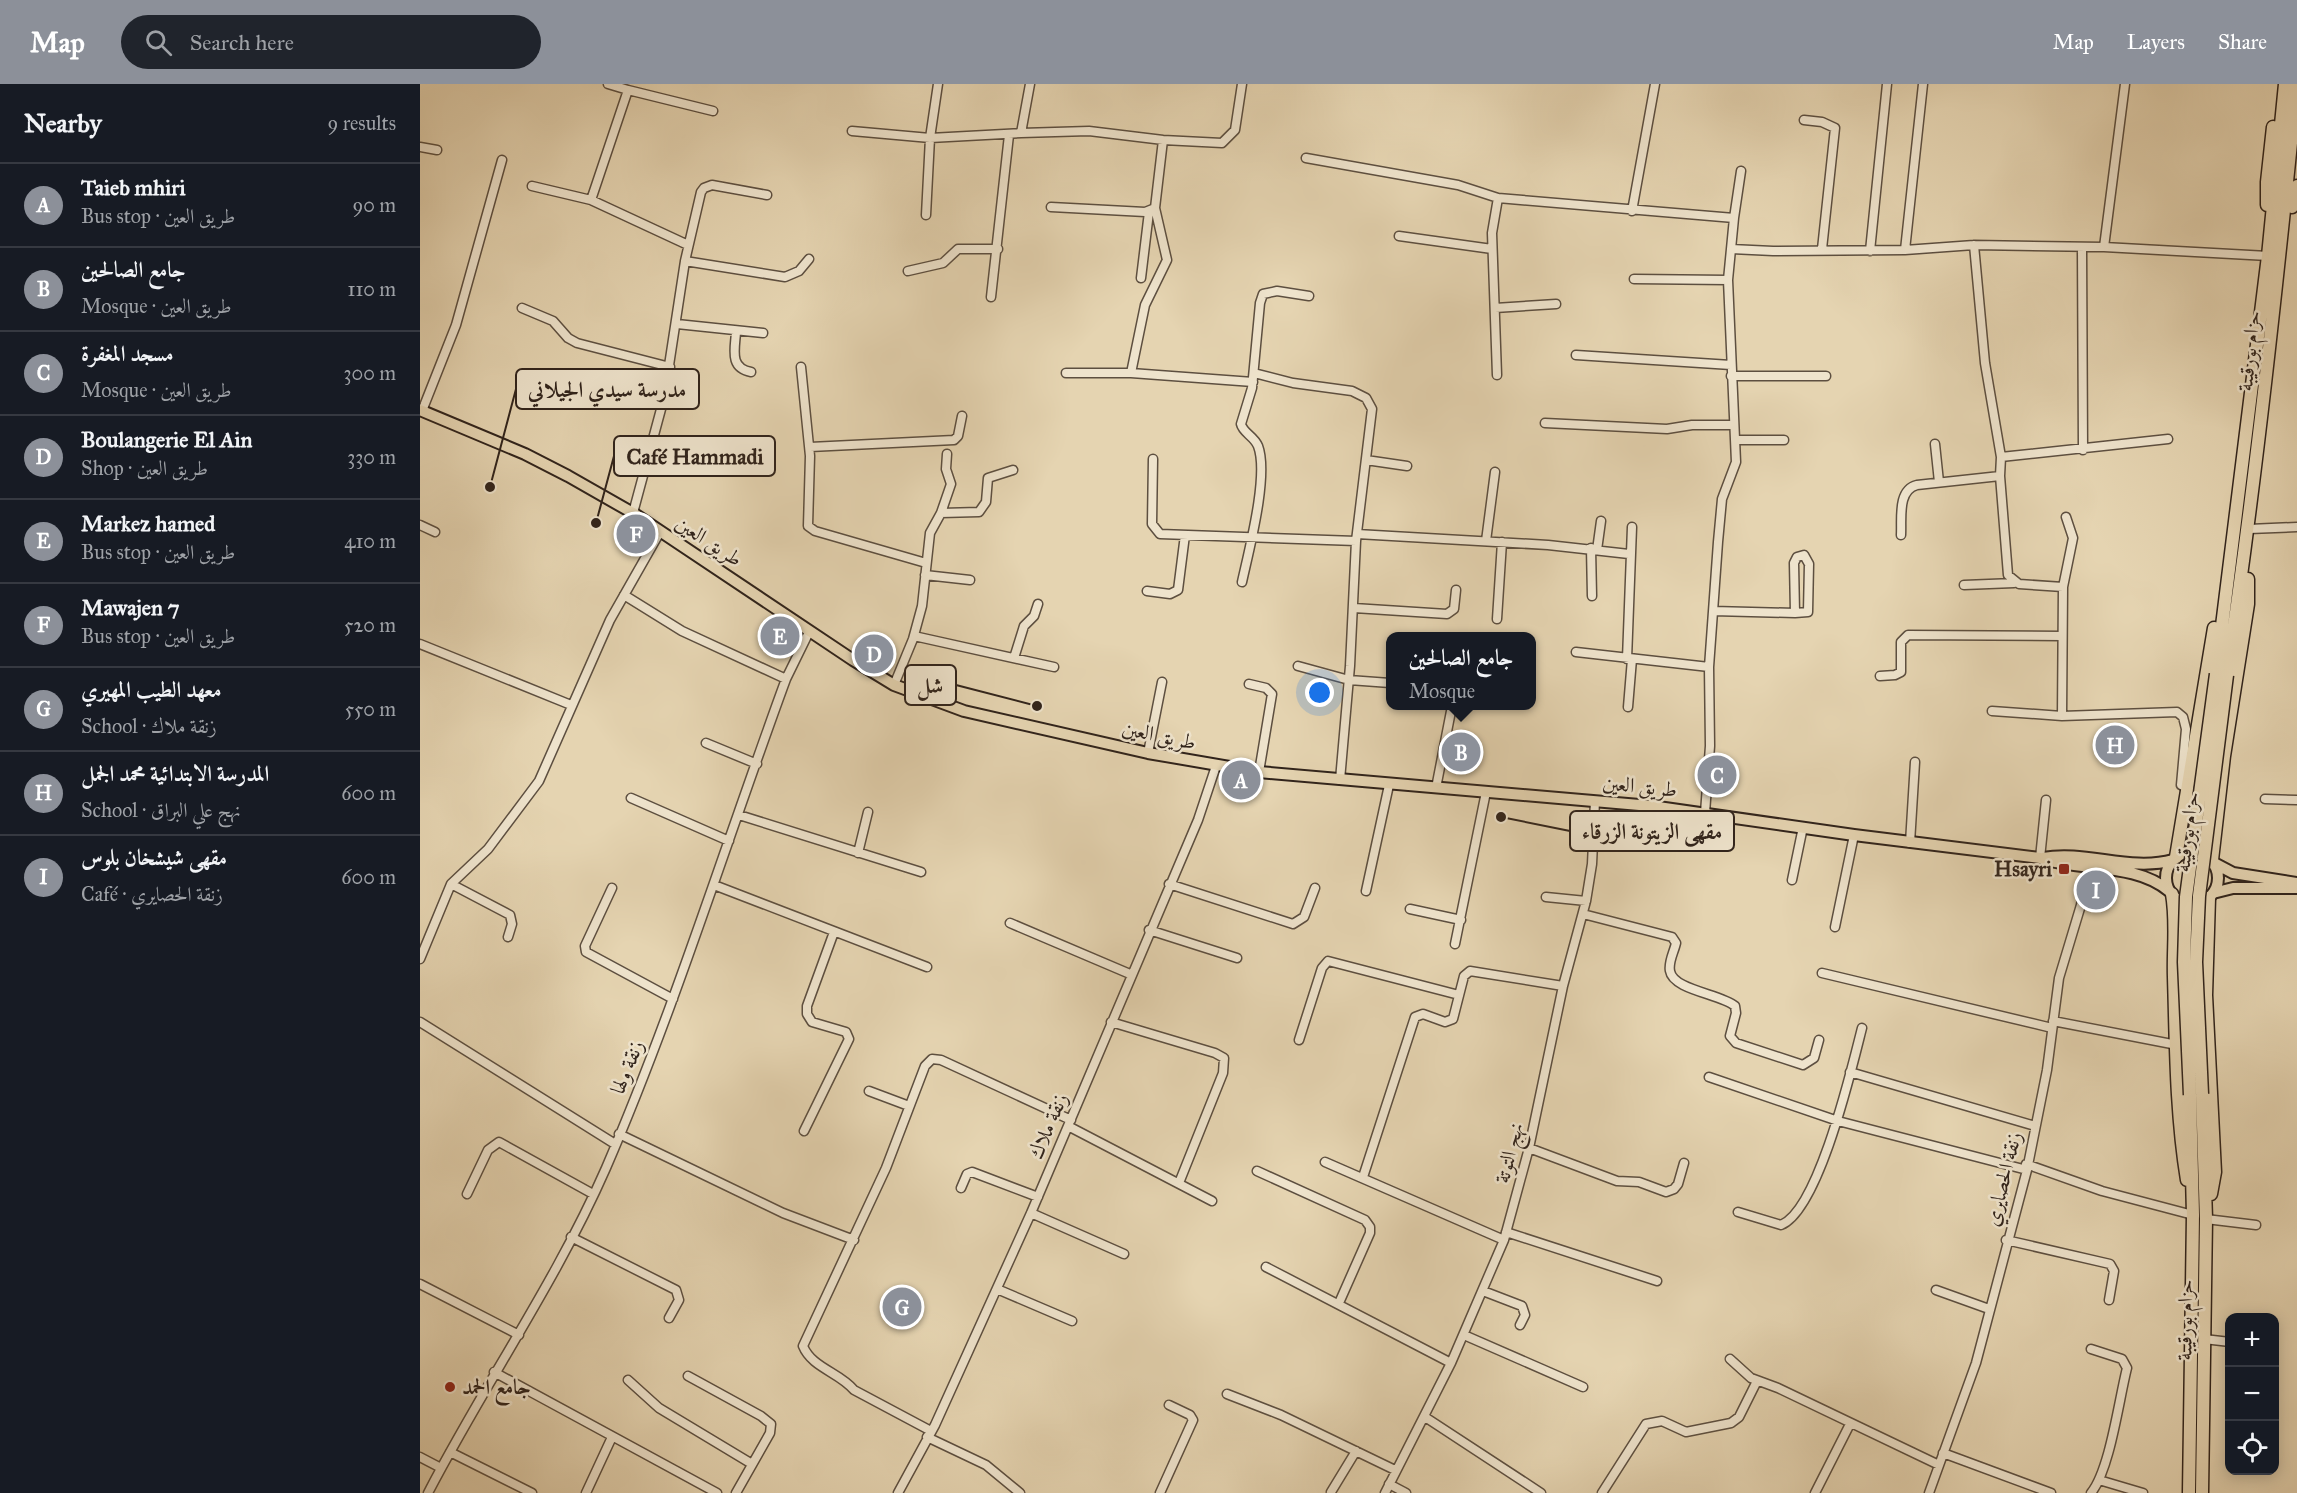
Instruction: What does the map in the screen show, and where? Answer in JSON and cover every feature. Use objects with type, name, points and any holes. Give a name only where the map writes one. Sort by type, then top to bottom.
[{"type":"highway","points":[[2274,257],[2267,182],[2278,84]]},
{"type":"highway","points":[[2285,84],[2287,183]]},
{"type":"highway","points":[[2287,183],[2296,84]]},
{"type":"highway","name":"حزام بورقيبة","points":[[2189,1493],[2196,962],[2199,896],[2222,674],[2244,532],[2274,257],[2287,183]]},
{"type":"highway","points":[[2175,858],[2189,789],[2217,608],[2244,532]]},
{"type":"highway","points":[[2213,862],[2224,756],[2248,603],[2244,532]]},
{"type":"highway","points":[[2171,892],[2175,911],[2176,1045],[2184,1157],[2193,1215]]},
{"type":"highway","points":[[2206,1219],[2215,1172],[2206,995],[2211,896]]},
{"type":"highway","name":"حزام بورقيبة","points":[[2196,1095],[2206,1219],[2204,1493]]},
{"type":"main road","name":"طريق العين","points":[[421,411],[525,454],[633,513],[809,632],[894,685],[964,711],[1216,766],[1389,785],[1595,801],[1705,813],[1910,843],[2040,858],[2058,865],[2138,874],[2152,879],[2171,892]]},
{"type":"main road","points":[[2297,883],[2233,873],[2196,851],[2175,858],[2166,874],[2171,892],[2183,902],[2192,904],[2233,888],[2297,888]]},
{"type":"main road","name":"طريق العين","points":[[2040,858],[2060,855],[2150,864],[2175,858]]},
{"type":"main road","points":[[2211,896],[2218,883],[2213,862]]},
{"type":"street","points":[[608,84],[713,111]]},
{"type":"street","points":[[926,215],[930,138],[938,84]]},
{"type":"street","points":[[1022,133],[1030,84]]},
{"type":"street","points":[[852,131],[930,138],[1089,131],[1214,144],[1226,141],[1236,126],[1242,84]]},
{"type":"street","points":[[1632,211],[1655,84]]},
{"type":"street","points":[[1870,250],[1887,84]]},
{"type":"street","points":[[1905,250],[1923,84]]},
{"type":"street","points":[[2104,247],[2125,84]]},
{"type":"street","points":[[591,200],[628,90]]},
{"type":"street","points":[[1804,120],[1822,122],[1835,128],[1822,249]]},
{"type":"street","points":[[991,297],[1009,135]]},
{"type":"street","points":[[1141,278],[1163,140]]},
{"type":"street","points":[[420,147],[437,150]]},
{"type":"street","points":[[1306,158],[1458,185],[1498,198],[1734,218]]},
{"type":"street","points":[[421,411],[456,325],[502,160]]},
{"type":"street","points":[[1705,813],[1710,746],[1709,667],[1722,499],[1735,466],[1728,280],[1741,171]]},
{"type":"street","points":[[633,513],[663,406],[688,245],[704,188],[712,185],[767,195]]},
{"type":"street","points":[[532,186],[591,200],[688,245]]},
{"type":"street","points":[[1497,375],[1492,233],[1498,198]]},
{"type":"street","points":[[1051,207],[1152,210]]},
{"type":"street","points":[[1131,373],[1145,305],[1167,260],[1152,210]]},
{"type":"street","points":[[1399,236],[1492,249]]},
{"type":"street","points":[[1974,245],[1985,363],[2001,458],[2000,476],[2008,575],[2014,583]]},
{"type":"street","points":[[1731,249],[1905,250],[1974,245],[2104,247],[2274,257]]},
{"type":"street","points":[[2082,247],[2083,450]]},
{"type":"street","points":[[908,271],[943,263],[958,249],[998,249]]},
{"type":"street","points":[[685,261],[785,277],[799,271],[809,259]]},
{"type":"street","points":[[1634,279],[1728,280]]},
{"type":"street","points":[[1242,582],[1259,498],[1260,455],[1256,442],[1241,424],[1253,378],[1260,303],[1263,294],[1277,291],[1309,296]]},
{"type":"street","points":[[1495,308],[1556,304]]},
{"type":"street","points":[[522,308],[553,321],[568,338],[577,343],[670,367]]},
{"type":"street","points":[[677,324],[736,332],[763,333]]},
{"type":"street","points":[[736,332],[735,360],[740,368],[751,372]]},
{"type":"street","points":[[1576,355],[1731,364]]},
{"type":"street","points":[[801,367],[810,447],[809,528],[926,563]]},
{"type":"street","points":[[1066,373],[1253,378],[1352,391],[1366,398],[1372,410],[1357,538],[1349,680],[1340,780]]},
{"type":"street","points":[[1731,376],[1826,376]]},
{"type":"street","points":[[810,447],[950,441],[958,436],[962,416]]},
{"type":"street","points":[[1545,423],[1667,429],[1692,425],[1733,425]]},
{"type":"street","points":[[2001,458],[2168,439]]},
{"type":"street","points":[[1735,440],[1784,440]]},
{"type":"street","points":[[1935,444],[1939,482]]},
{"type":"street","points":[[894,685],[914,636],[922,606],[930,533],[941,513],[951,480],[946,469],[947,454]]},
{"type":"street","points":[[1153,459],[1154,528],[1160,534],[1486,541],[1594,549],[1629,554]]},
{"type":"street","points":[[1366,460],[1407,466]]},
{"type":"street","points":[[941,513],[979,512],[986,502],[988,478],[1013,470]]},
{"type":"street","points":[[1486,541],[1495,472]]},
{"type":"street","points":[[1901,536],[1905,492],[1912,487],[2000,476]]},
{"type":"street","points":[[2062,716],[2062,587],[2072,542],[2066,516]]},
{"type":"street","points":[[1592,596],[1594,549],[1601,521]]},
{"type":"street","points":[[420,525],[435,532]]},
{"type":"street","points":[[1628,707],[1629,554],[1632,527]]},
{"type":"street","points":[[2244,532],[2297,527]]},
{"type":"street","points":[[420,959],[451,884],[488,849],[532,792],[551,759],[571,705],[624,595],[660,532]]},
{"type":"street","points":[[1147,591],[1170,594],[1178,590],[1185,535]]},
{"type":"street","points":[[1497,619],[1502,542]]},
{"type":"street","points":[[1713,611],[1795,613],[1806,613],[1810,608],[1809,564],[1804,555],[1797,557],[1794,563],[1795,613]]},
{"type":"street","points":[[925,575],[970,580]]},
{"type":"street","points":[[1964,585],[2014,583],[2062,587]]},
{"type":"street","points":[[1354,608],[1447,614],[1454,609],[1456,590]]},
{"type":"street","points":[[624,595],[681,631],[786,679]]},
{"type":"street","points":[[1014,658],[1024,626],[1034,616],[1038,604]]},
{"type":"street","name":"زنقة ولها","points":[[428,1493],[494,1372],[519,1335],[593,1194],[673,999],[786,679],[809,632]]},
{"type":"street","points":[[1880,676],[1895,675],[1901,672],[1901,642],[1908,635],[2062,636]]},
{"type":"street","points":[[914,636],[1054,667]]},
{"type":"street","points":[[420,645],[571,705]]},
{"type":"street","points":[[1576,652],[1709,667]]},
{"type":"street","points":[[1298,666],[1349,680],[1386,683]]},
{"type":"street","points":[[1148,753],[1162,682]]},
{"type":"street","points":[[1249,684],[1266,688],[1272,694],[1259,772]]},
{"type":"street","points":[[1436,788],[1451,710]]},
{"type":"street","points":[[1992,711],[2062,716],[2177,712],[2183,717],[2186,729],[2181,785],[2189,789]]},
{"type":"street","points":[[706,743],[757,765]]},
{"type":"street","points":[[1910,843],[1915,762]]},
{"type":"street","name":"زنقة ملاك","points":[[898,1493],[929,1434],[1038,1197],[1130,974],[1198,820],[1216,766]]},
{"type":"street","points":[[1366,891],[1389,785]]},
{"type":"street","points":[[1455,944],[1486,792]]},
{"type":"street","points":[[631,798],[729,841]]},
{"type":"street","points":[[2265,799],[2297,800]]},
{"type":"street","points":[[2040,858],[2046,800]]},
{"type":"street","name":"نهج التوتة","points":[[1387,1489],[1451,1363],[1505,1236],[1529,1148],[1563,986],[1586,901],[1592,864],[1595,801]]},
{"type":"street","points":[[858,853],[868,812]]},
{"type":"street","points":[[739,815],[921,872]]},
{"type":"street","points":[[1792,880],[1803,826]]},
{"type":"street","points":[[1835,927],[1854,835]]},
{"type":"street","name":"زنقة الحصايري","points":[[1929,1493],[1976,1363],[2027,1167],[2047,1070],[2059,978],[2081,905],[2088,868]]},
{"type":"street","points":[[451,884],[510,915],[512,924],[508,938]]},
{"type":"street","points":[[1169,884],[1293,924],[1304,917],[1315,888]]},
{"type":"street","points":[[714,885],[927,967]]},
{"type":"street","points":[[612,888],[585,946],[586,952],[673,999]]},
{"type":"street","points":[[1546,897],[1586,901]]},
{"type":"street","points":[[1410,909],[1461,920]]},
{"type":"street","points":[[1583,914],[1672,938],[1676,944],[1670,963],[1670,974],[1678,982],[1735,1006],[1736,1013],[1730,1036],[1736,1043],[1803,1065],[1814,1058],[1819,1040]]},
{"type":"street","points":[[1011,923],[1130,974]]},
{"type":"street","points":[[1149,930],[1237,958]]},
{"type":"street","points":[[804,1131],[812,1110],[849,1039],[846,1032],[812,1022],[807,1014],[807,1006],[834,932]]},
{"type":"street","points":[[1299,1040],[1322,968],[1328,962],[1459,995]]},
{"type":"street","points":[[1363,1177],[1414,1020],[1423,1014],[1445,1022],[1451,1021],[1456,1013],[1464,976],[1470,971],[1563,986]]},
{"type":"street","points":[[1822,973],[2052,1025],[2176,1045]]},
{"type":"street","points":[[420,1022],[615,1144]]},
{"type":"street","points":[[1111,1022],[1215,1053],[1224,1058],[1222,1073],[1179,1183]]},
{"type":"street","points":[[1738,1212],[1775,1225],[1786,1223],[1809,1189],[1838,1121],[1862,1028]]},
{"type":"street","points":[[1020,1493],[986,1465],[855,1390],[848,1382],[808,1358],[802,1346],[854,1240],[928,1061],[937,1058],[1070,1123],[1212,1201]]},
{"type":"street","points":[[1850,1072],[2035,1126]]},
{"type":"street","points":[[1709,1077],[1838,1121],[2027,1167],[2102,1191],[2193,1215]]},
{"type":"street","points":[[869,1091],[909,1106]]},
{"type":"street","points":[[619,1134],[783,1214],[854,1240]]},
{"type":"street","points":[[467,1194],[488,1150],[499,1142],[593,1194]]},
{"type":"street","points":[[1529,1148],[1617,1181],[1639,1182],[1666,1191],[1674,1189],[1678,1184],[1684,1163]]},
{"type":"street","points":[[1326,1162],[1505,1236],[1657,1281]]},
{"type":"street","points":[[961,1188],[967,1174],[972,1172],[1038,1197]]},
{"type":"street","points":[[1257,1172],[1365,1220],[1369,1224],[1370,1233],[1339,1303]]},
{"type":"street","points":[[1031,1213],[1124,1254]]},
{"type":"street","points":[[2206,1219],[2256,1225]]},
{"type":"street","points":[[571,1237],[676,1290],[679,1300],[669,1318]]},
{"type":"street","points":[[2007,1240],[2110,1264],[2114,1270],[2109,1300]]},
{"type":"street","points":[[1266,1267],[1451,1363]]},
{"type":"street","points":[[420,1284],[519,1335]]},
{"type":"street","points":[[997,1289],[1072,1322]]},
{"type":"street","points":[[1936,1290],[1989,1309]]},
{"type":"street","points":[[1483,1291],[1522,1306],[1525,1315],[1520,1325]]},
{"type":"street","points":[[1464,1335],[1583,1388]]},
{"type":"street","points":[[2204,1339],[2225,1342]]},
{"type":"street","points":[[2091,1349],[2121,1359],[2127,1368],[2100,1480],[2091,1493]]},
{"type":"street","points":[[1730,1359],[1757,1381],[1778,1388],[1939,1465]]},
{"type":"street","points":[[494,1372],[717,1493]]},
{"type":"street","points":[[688,1376],[761,1416],[771,1424],[770,1433],[736,1493]]},
{"type":"street","points":[[628,1380],[659,1408],[752,1464]]},
{"type":"street","points":[[1602,1493],[1646,1424],[1662,1421],[1686,1432],[1726,1424],[1739,1417],[1757,1381]]},
{"type":"street","points":[[1227,1394],[1266,1409],[1395,1470]]},
{"type":"street","points":[[1160,1493],[1193,1420],[1190,1415],[1169,1405]]},
{"type":"street","points":[[1425,1417],[1541,1493]]},
{"type":"street","points":[[1815,1493],[1850,1424]]},
{"type":"street","points":[[586,1493],[612,1437]]},
{"type":"street","points":[[1331,1492],[1356,1451]]},
{"type":"street","points":[[450,1452],[532,1493]]},
{"type":"street","points":[[1943,1453],[2051,1493]]},
{"type":"street","points":[[420,1456],[441,1468]]},
{"type":"street","points":[[2100,1480],[2143,1493]]},
{"type":"street","points":[[1387,1489],[1406,1493]]},
{"type":"place","name":"مدرسة سيدي الجيلاني","points":[[490,487]]},
{"type":"place","name":"Café Hammadi","points":[[596,523]]},
{"type":"place","name":"Mawajen 7","points":[[636,534]]},
{"type":"place","name":"Markez hamed","points":[[780,636]]},
{"type":"place","name":"Boulangerie El Ain","points":[[874,654]]},
{"type":"place","name":"شل","points":[[1037,706]]},
{"type":"place","name":"المدرسة الابتدائية محمد الجمل","points":[[2115,745]]},
{"type":"place","name":"جامع الصالحين","points":[[1461,752]]},
{"type":"place","name":"مسجد المغفرة","points":[[1717,775]]},
{"type":"place","name":"Taieb mhiri","points":[[1241,780]]},
{"type":"place","name":"مقهى الزيتونة الزرقاء","points":[[1501,817]]},
{"type":"place","name":"Hsayri","points":[[2064,869]]},
{"type":"place","name":"مقهى شيشخان بلوس","points":[[2096,890]]},
{"type":"place","name":"معهد الطيب المهيري","points":[[902,1307]]},
{"type":"place","name":"جامع الحمد","points":[[450,1387]]}]
